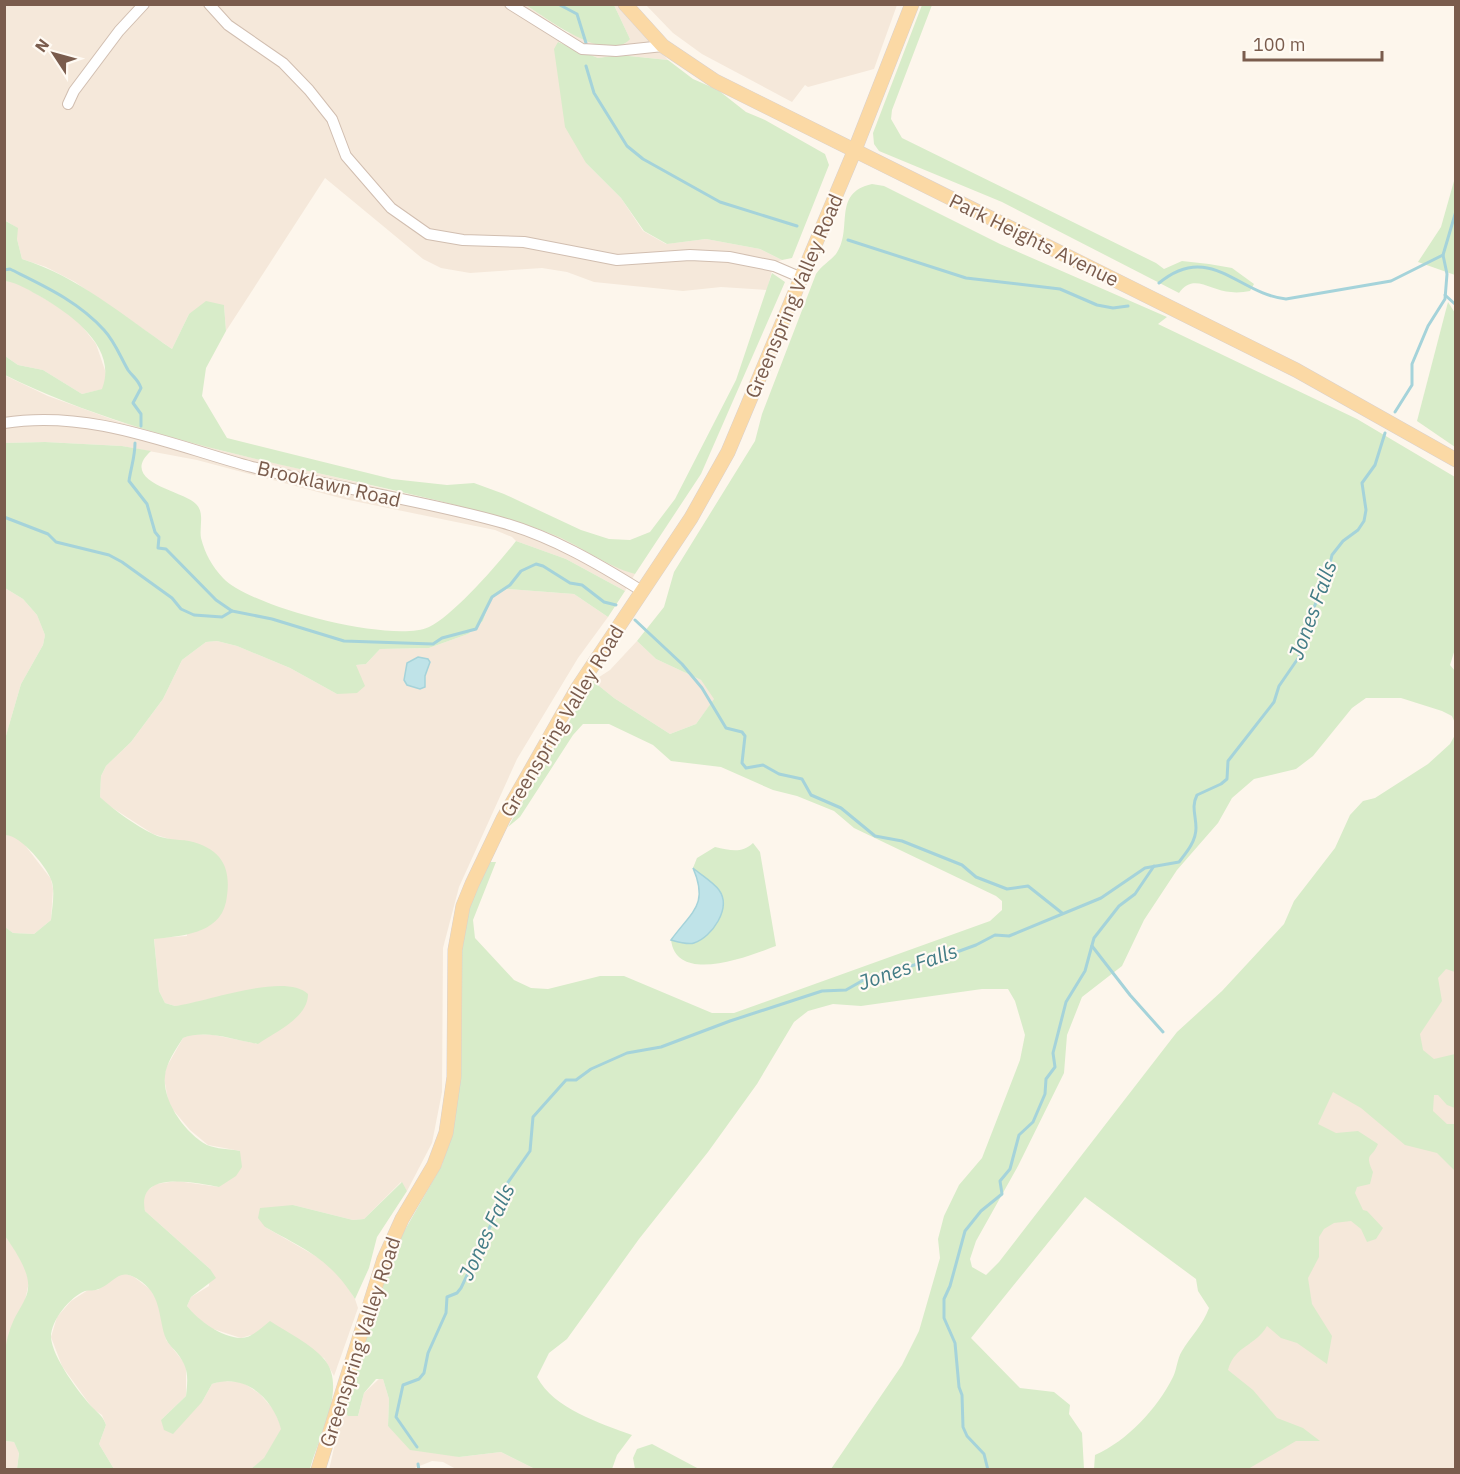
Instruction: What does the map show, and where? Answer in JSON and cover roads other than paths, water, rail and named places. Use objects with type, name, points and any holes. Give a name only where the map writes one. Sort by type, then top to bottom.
[{"type":"main road","name":"Park Heights Avenue","points":[[625,4],[663,46],[715,81],[1286,365],[1455,460]]},
{"type":"main road","name":"Greenspring Valley Road","points":[[318,1470],[384,1259],[402,1220],[434,1165],[446,1133],[453,1098],[455,950],[463,906],[503,819],[549,736],[591,665],[692,518],[723,462],[854,152],[912,4]]},
{"type":"street","points":[[69,104],[75,91],[119,31],[144,4]]},
{"type":"street","points":[[209,4],[234,30],[283,63],[309,90],[332,119],[346,156],[390,208],[428,234],[463,240],[524,242],[617,260],[690,255],[729,256],[774,266],[802,278]]},
{"type":"street","points":[[510,4],[582,49],[609,52],[663,46]]},
{"type":"street","name":"Brooklawn Road","points":[[4,423],[50,420],[105,425],[253,467],[501,522],[562,545],[642,591]]},
{"type":"water","points":[[418,657],[428,659],[430,662],[425,676],[425,687],[420,689],[407,685],[404,680],[407,663]]},
{"type":"water","points":[[693,868],[719,890],[723,905],[718,921],[707,935],[694,943],[686,943],[671,940],[696,907],[699,899],[698,881]]},
{"type":"waterway","points":[[558,4],[577,14],[586,43]]},
{"type":"waterway","points":[[586,66],[594,93],[627,146],[643,159],[720,202],[797,226]]},
{"type":"waterway","name":"Jones Falls","points":[[1395,412],[1412,385],[1412,364],[1428,326],[1445,299],[1447,274],[1443,255],[1456,211]]},
{"type":"waterway","points":[[848,240],[966,278],[1060,289],[1097,305],[1113,308],[1128,306]]},
{"type":"waterway","points":[[1159,283],[1177,271],[1194,267],[1209,268],[1269,295],[1286,299],[1391,281],[1443,255]]},
{"type":"waterway","points":[[4,270],[10,269],[60,295],[104,330],[141,388],[133,403],[141,414],[141,426]]},
{"type":"waterway","points":[[1445,295],[1456,305]]},
{"type":"waterway","name":"Jones Falls","points":[[417,1447],[396,1417],[403,1385],[419,1379],[424,1373],[428,1353],[446,1313],[447,1297],[457,1293],[461,1288],[495,1216],[504,1188],[530,1151],[533,1117],[566,1080],[576,1080],[591,1069],[627,1053],[661,1047],[730,1021],[822,991],[846,990],[867,978],[943,957],[976,945],[995,935],[1009,936],[1101,898],[1145,868],[1179,862],[1193,842],[1196,828],[1194,807],[1197,795],[1227,779],[1228,761],[1274,702],[1279,686],[1299,657],[1302,638],[1328,572],[1332,555],[1364,521],[1366,510],[1362,483],[1375,465],[1385,433]]},
{"type":"waterway","points":[[135,443],[129,481],[147,504],[155,532],[159,537],[158,548],[166,549],[216,600],[232,611]]},
{"type":"waterway","points":[[4,517],[48,534],[56,542],[109,555],[172,598],[181,609],[194,615],[222,617],[232,611],[272,619],[344,641],[433,644],[442,638],[476,629],[492,597],[510,585],[521,571],[536,564],[570,583],[582,585],[604,602],[616,605]]},
{"type":"waterway","points":[[635,620],[682,664],[702,688],[726,728],[742,732],[745,736],[742,763],[746,768],[763,765],[779,774],[802,779],[811,795],[841,808],[875,836],[902,841],[962,865],[976,877],[1007,889],[1028,886],[1062,913]]},
{"type":"waterway","points":[[988,1470],[984,1454],[967,1436],[963,1427],[962,1395],[959,1387],[955,1343],[944,1318],[944,1299],[950,1286],[965,1231],[981,1211],[1002,1194],[1000,1181],[1010,1169],[1019,1135],[1033,1122],[1045,1094],[1046,1079],[1055,1067],[1053,1053],[1066,1002],[1085,971],[1094,938],[1119,906],[1135,894],[1154,866]]},
{"type":"waterway","points":[[1092,946],[1130,995],[1163,1032]]},
{"type":"waterway","name":"Jones Falls","points":[[418,1464],[419,1470]]}]
